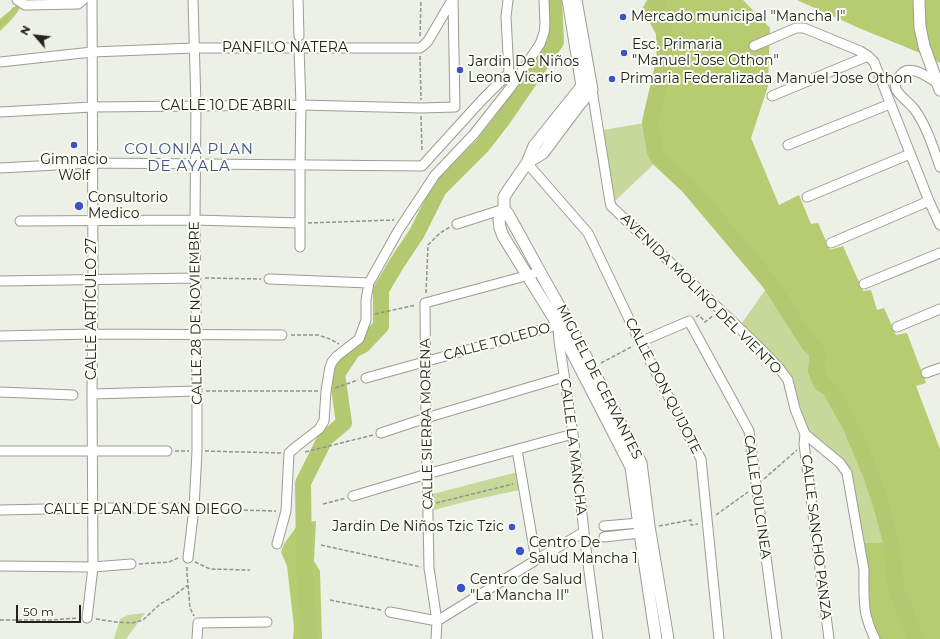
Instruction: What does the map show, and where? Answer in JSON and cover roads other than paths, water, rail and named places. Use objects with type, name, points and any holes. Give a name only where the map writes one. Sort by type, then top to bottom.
[{"type":"main road","name":"AVENIDA MOLINO DEL VIENTO","points":[[568,0],[587,88]]},
{"type":"main road","name":"AVENIDA MOLINO DEL VIENTO","points":[[576,0],[587,88]]},
{"type":"main road","points":[[919,0],[922,37],[938,86]]},
{"type":"main road","points":[[587,88],[534,146],[527,163],[504,198],[504,209],[499,220],[500,228],[503,236],[558,325],[631,467],[656,639]]},
{"type":"main road","name":"MIGUEL DE CERVANTES","points":[[504,209],[566,318],[641,463],[650,533],[668,639]]},
{"type":"street","points":[[24,2],[78,4],[83,0]]},
{"type":"street","name":"CALLE ARTÍCULO 27","points":[[87,618],[93,566],[92,0]]},
{"type":"street","name":"CALLE 28 DE NOVIEMBRE","points":[[188,558],[194,508],[200,391],[196,335],[196,105],[193,0]]},
{"type":"street","points":[[298,0],[299,36]]},
{"type":"street","name":"PANFILO NATERA","points":[[0,62],[92,52],[194,48],[420,48],[428,41],[453,0]]},
{"type":"street","name":"CALLE 10 DE ABRIL","points":[[0,112],[92,107],[196,105],[301,105],[421,108],[456,107],[453,0]]},
{"type":"street","points":[[508,0],[506,17],[511,87]]},
{"type":"street","points":[[277,544],[286,511],[289,453],[319,429],[324,421],[326,390],[330,367],[337,356],[359,338],[366,320],[366,300],[369,283],[406,220],[435,175],[474,134],[511,87],[540,44],[544,33],[545,24],[544,0]]},
{"type":"street","points":[[754,46],[796,28],[804,28],[860,51],[868,56],[874,62],[940,225]]},
{"type":"street","points":[[299,48],[301,105],[300,248]]},
{"type":"street","points":[[772,96],[868,56]]},
{"type":"street","points":[[938,86],[915,71],[906,70],[899,76],[896,90],[915,109],[927,130],[940,167]]},
{"type":"street","points":[[0,168],[93,163],[422,166],[481,101],[509,73]]},
{"type":"street","name":"AVENIDA MOLINO DEL VIENTO","points":[[587,88],[612,206],[743,331],[778,368],[788,380],[804,439],[840,463],[847,473],[864,570],[865,613],[875,639]]},
{"type":"street","points":[[788,145],[890,104]]},
{"type":"street","points":[[807,197],[910,154]]},
{"type":"street","name":"CALLE DON QUIJOTE","points":[[527,163],[588,233],[640,342],[700,459],[719,639]]},
{"type":"street","points":[[831,243],[929,201]]},
{"type":"street","points":[[457,224],[504,209]]},
{"type":"street","points":[[20,221],[195,220],[300,223]]},
{"type":"street","points":[[864,284],[940,253]]},
{"type":"street","points":[[528,276],[540,272]]},
{"type":"street","name":"CALLE SIERRA MORENA","points":[[436,639],[437,621],[429,568],[425,304],[528,276]]},
{"type":"street","points":[[0,281],[196,278]]},
{"type":"street","points":[[269,279],[369,283]]},
{"type":"street","points":[[897,327],[940,309]]},
{"type":"street","name":"CALLE DULCINEA","points":[[640,342],[689,321],[749,431],[777,639]]},
{"type":"street","name":"CALLE TOLEDO","points":[[366,378],[558,325]]},
{"type":"street","name":"CALLE LA MANCHA","points":[[558,325],[598,639]]},
{"type":"street","points":[[0,336],[93,334],[282,335]]},
{"type":"street","points":[[926,373],[940,368]]},
{"type":"street","points":[[92,369],[87,377],[87,412],[92,416]]},
{"type":"street","points":[[381,433],[564,377]]},
{"type":"street","points":[[92,394],[200,391]]},
{"type":"street","points":[[0,392],[73,395]]},
{"type":"street","points":[[353,496],[572,434]]},
{"type":"street","name":"CALLE SANCHO PANZA","points":[[804,439],[829,639]]},
{"type":"street","points":[[517,450],[536,560]]},
{"type":"street","points":[[0,451],[167,451]]},
{"type":"street","name":"CALLE PLAN DE SAN DIEGO","points":[[0,510],[194,508]]},
{"type":"street","points":[[604,526],[639,528]]},
{"type":"street","points":[[604,537],[639,528]]},
{"type":"street","points":[[390,612],[437,621],[584,532]]},
{"type":"street","points":[[0,566],[93,566],[131,564]]},
{"type":"street","points":[[197,639],[198,623],[267,622]]},
{"type":"waterway","points":[[309,639],[304,557],[303,483],[325,439],[344,423],[337,374],[353,350],[363,345],[381,326],[381,290],[417,233],[439,189],[482,146],[503,119],[556,42],[554,0]]},
{"type":"waterway","points":[[656,0],[664,28],[665,57],[650,122],[655,152],[659,159],[689,187],[770,283],[808,343],[818,353],[816,371],[821,383],[830,389],[851,427],[871,475],[891,542],[896,588],[916,639]]},
{"type":"waterway","points":[[0,26],[14,8]]},
{"type":"place","name":"Mercado municipal \"Mancha I\"","points":[[623,17]]},
{"type":"place","name":"Esc. Primaria \"Manuel Jose Othon\"","points":[[624,53]]},
{"type":"place","name":"Jardin De Niños Leona Vicario","points":[[460,70]]},
{"type":"place","name":"Primaria Federalizada Manuel Jose Othon","points":[[612,79]]},
{"type":"place","name":"Gimnacio Wolf","points":[[74,145]]},
{"type":"place","name":"Consultorio Medico","points":[[79,206]]},
{"type":"place","name":"Jardin De Niños Tzic Tzic","points":[[512,527]]},
{"type":"place","name":"Centro De Salud Mancha 1","points":[[520,551]]},
{"type":"place","name":"Centro de Salud \"La Mancha II\"","points":[[461,588]]},
{"type":"district","name":"COLONIA PLAN DE AYALA","points":[[189,158]]}]
